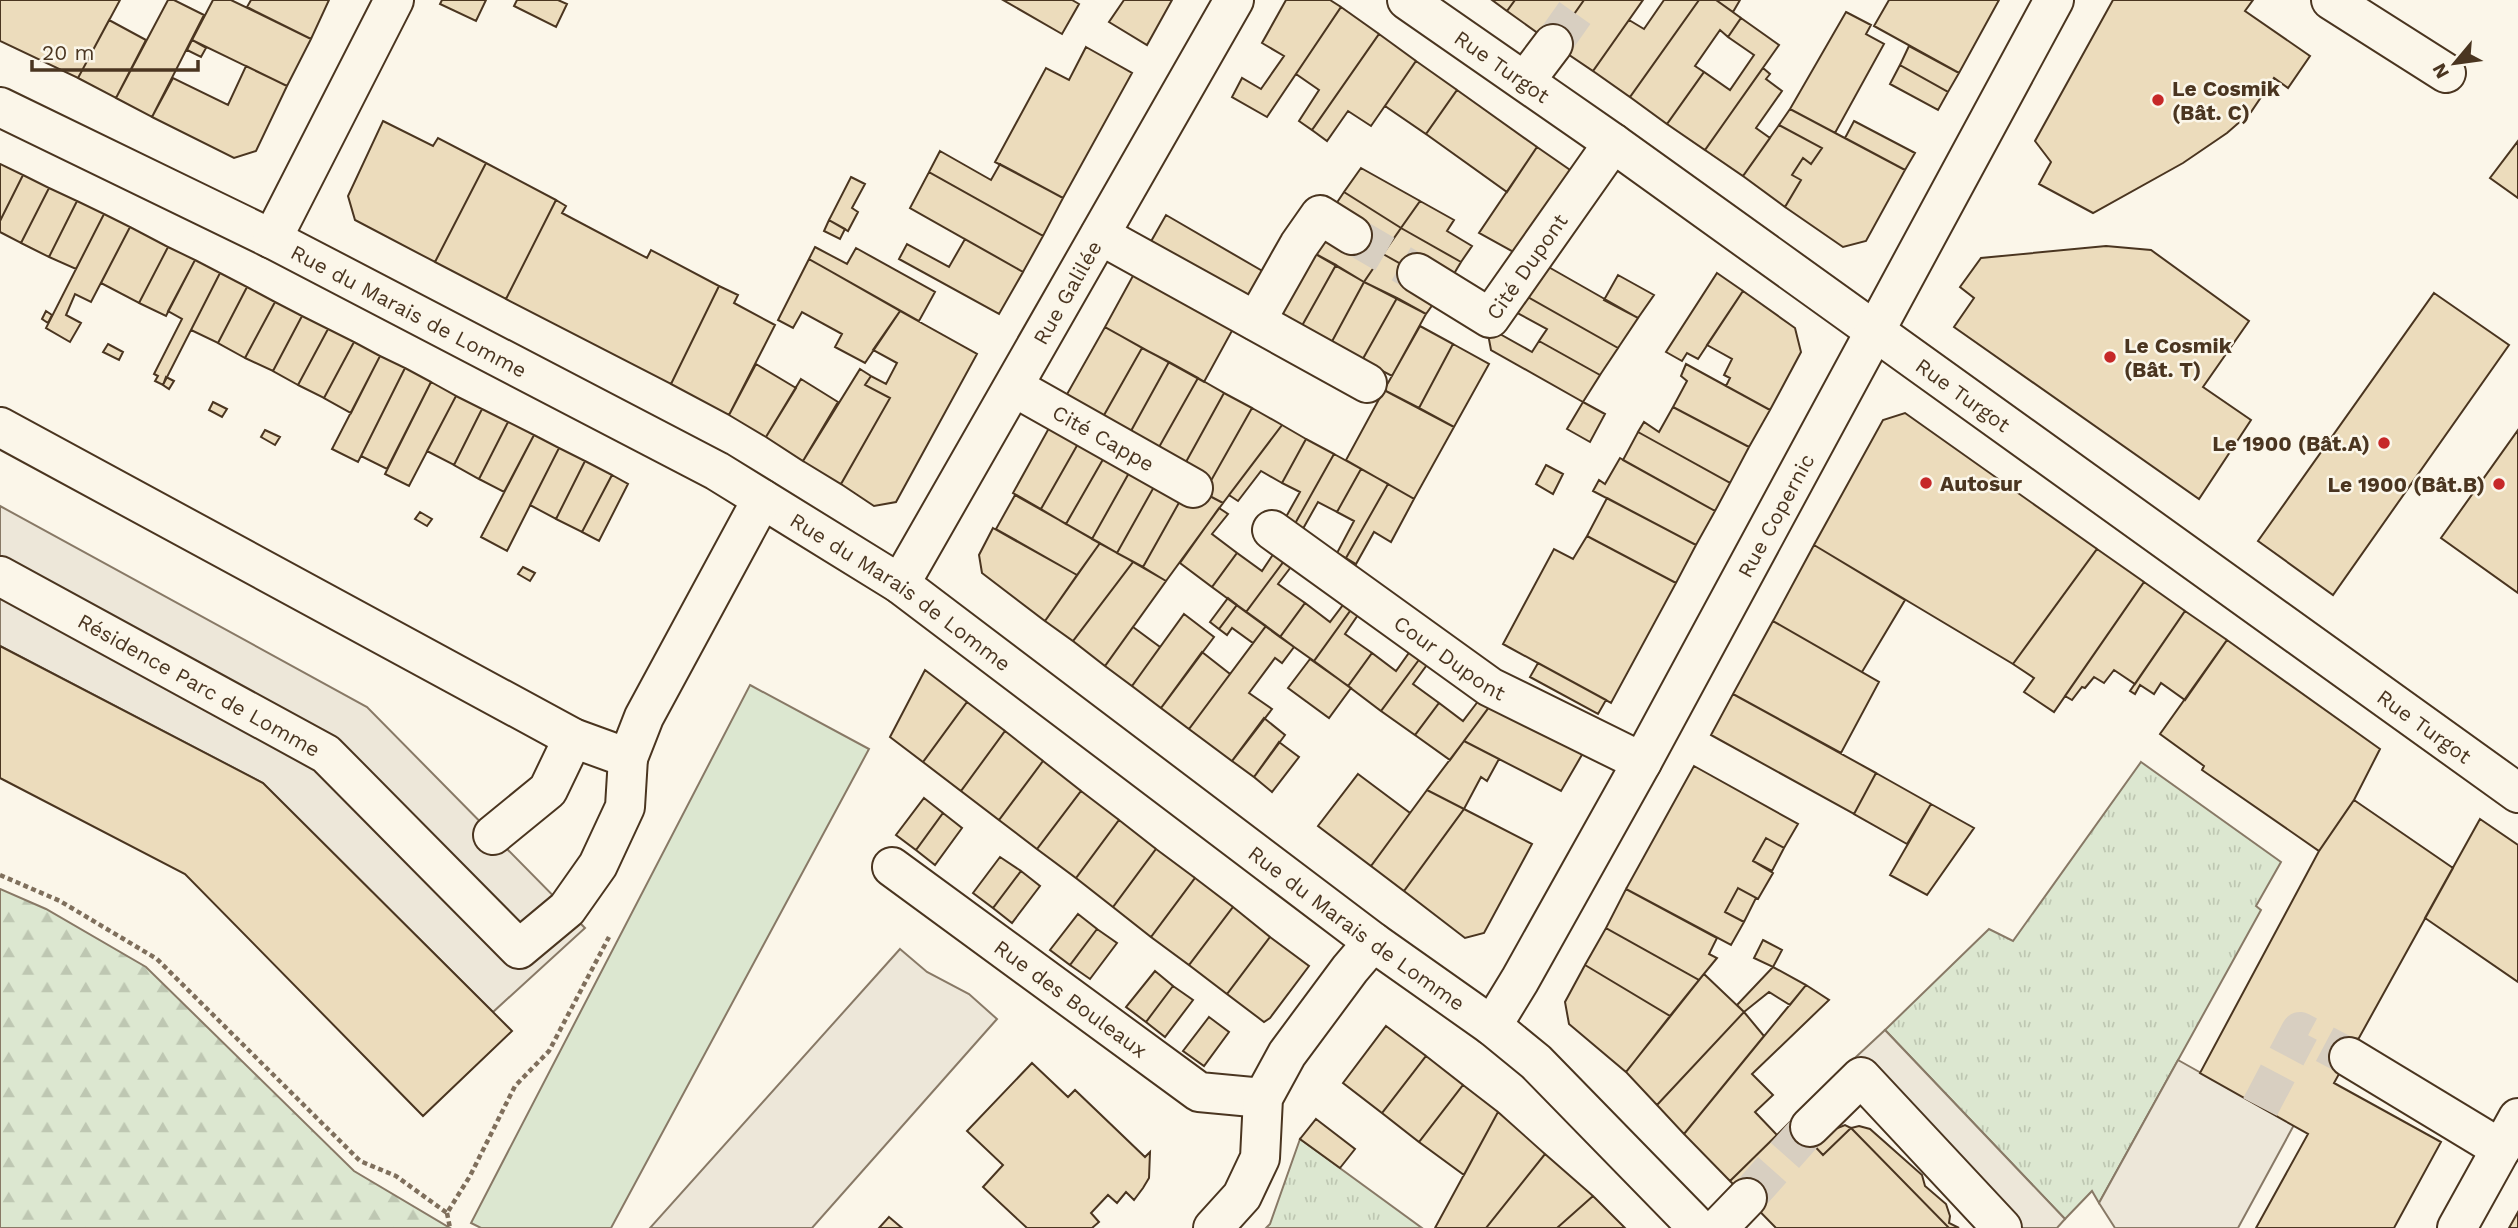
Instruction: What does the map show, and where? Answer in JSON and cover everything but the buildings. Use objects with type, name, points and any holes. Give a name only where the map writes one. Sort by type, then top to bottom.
[{"type":"street","points":[[272,239],[394,0]]},
{"type":"street","name":"Rue Galilée","points":[[900,584],[1234,0]]},
{"type":"street","name":"Rue Turgot","points":[[1407,0],[1613,143],[2518,793]]},
{"type":"street","name":"Rue Copernic","points":[[1492,1026],[1642,762],[2054,0]]},
{"type":"street","points":[[2331,0],[2446,73]]},
{"type":"street","points":[[1525,81],[1553,44]]},
{"type":"street","name":"Rue du Marais de Lomme","points":[[0,107],[272,239],[717,471],[900,584],[1373,942],[1492,1026],[1536,1062],[1698,1228]]},
{"type":"street","name":"Cité Dupont","points":[[1417,273],[1490,318],[1613,143]]},
{"type":"street","points":[[1256,321],[1299,245],[1320,215],[1352,235]]},
{"type":"street","points":[[1100,235],[1367,383]]},
{"type":"street","name":"Cité Cappe","points":[[1014,387],[1194,488]]},
{"type":"street","points":[[0,427],[573,738],[628,758]]},
{"type":"street","name":"Résidence Parc de Lomme","points":[[0,576],[326,754],[519,949],[567,909],[598,865],[625,807],[628,758],[644,717],[762,499]]},
{"type":"street","name":"Cour Dupont","points":[[1272,530],[1490,687],[1642,762]]},
{"type":"street","points":[[493,835],[548,790],[573,738]]},
{"type":"street","name":"Rue des Bouleaux","points":[[892,867],[1199,1093],[1263,1098]]},
{"type":"street","points":[[1213,1228],[1242,1196],[1260,1158],[1263,1098],[1287,1054],[1373,942]]},
{"type":"street","points":[[2349,1057],[2509,1133],[2457,1228]]},
{"type":"street","points":[[1810,1127],[1861,1077],[2002,1228]]},
{"type":"street","points":[[1718,1228],[1747,1198]]},
{"type":"path","points":[[0,874],[60,901],[157,959],[360,1161],[396,1176],[447,1213],[450,1228]]},
{"type":"path","points":[[447,1213],[470,1176],[515,1086],[548,1051],[610,939],[582,887]]},
{"type":"green space","points":[[750,685],[869,749],[611,1228],[481,1228],[471,1223]]},
{"type":"green space","points":[[2141,762],[2281,862],[2256,906],[2261,910],[2099,1203],[2092,1191],[2065,1219],[1885,1030],[1989,929],[2013,941]]},
{"type":"green space","points":[[0,889],[46,909],[146,967],[354,1171],[450,1228],[0,1228]]},
{"type":"green space","points":[[1300,1139],[1422,1228],[1266,1228],[1270,1224]]},
{"type":"shaded area","points":[[0,506],[367,707],[585,928],[493,1012],[263,783],[0,646]]},
{"type":"shaded area","points":[[900,949],[927,972],[969,994],[997,1019],[812,1228],[650,1228]]},
{"type":"shaded area","points":[[1885,1030],[2065,1219],[2057,1228],[1993,1228],[1843,1069]]},
{"type":"shaded area","points":[[2178,1060],[2294,1125],[2238,1228],[2115,1228],[2099,1203]]},
{"type":"tunnel","points":[[1553,44],[1584,0]]},
{"type":"tunnel","points":[[1352,235],[1417,273]]},
{"type":"tunnel","points":[[2260,1107],[2300,1031],[2349,1057]]},
{"type":"tunnel","points":[[1747,1198],[1810,1127]]},
{"type":"place","name":"Le Cosmik (Bât. C)","points":[[2158,100]]},
{"type":"place","name":"Le Cosmik (Bât. T)","points":[[2110,357]]},
{"type":"place","name":"Le 1900 (Bât.A)","points":[[2384,443]]},
{"type":"place","name":"Autosur","points":[[1926,483]]},
{"type":"place","name":"Le 1900 (Bât.B)","points":[[2499,484]]}]
